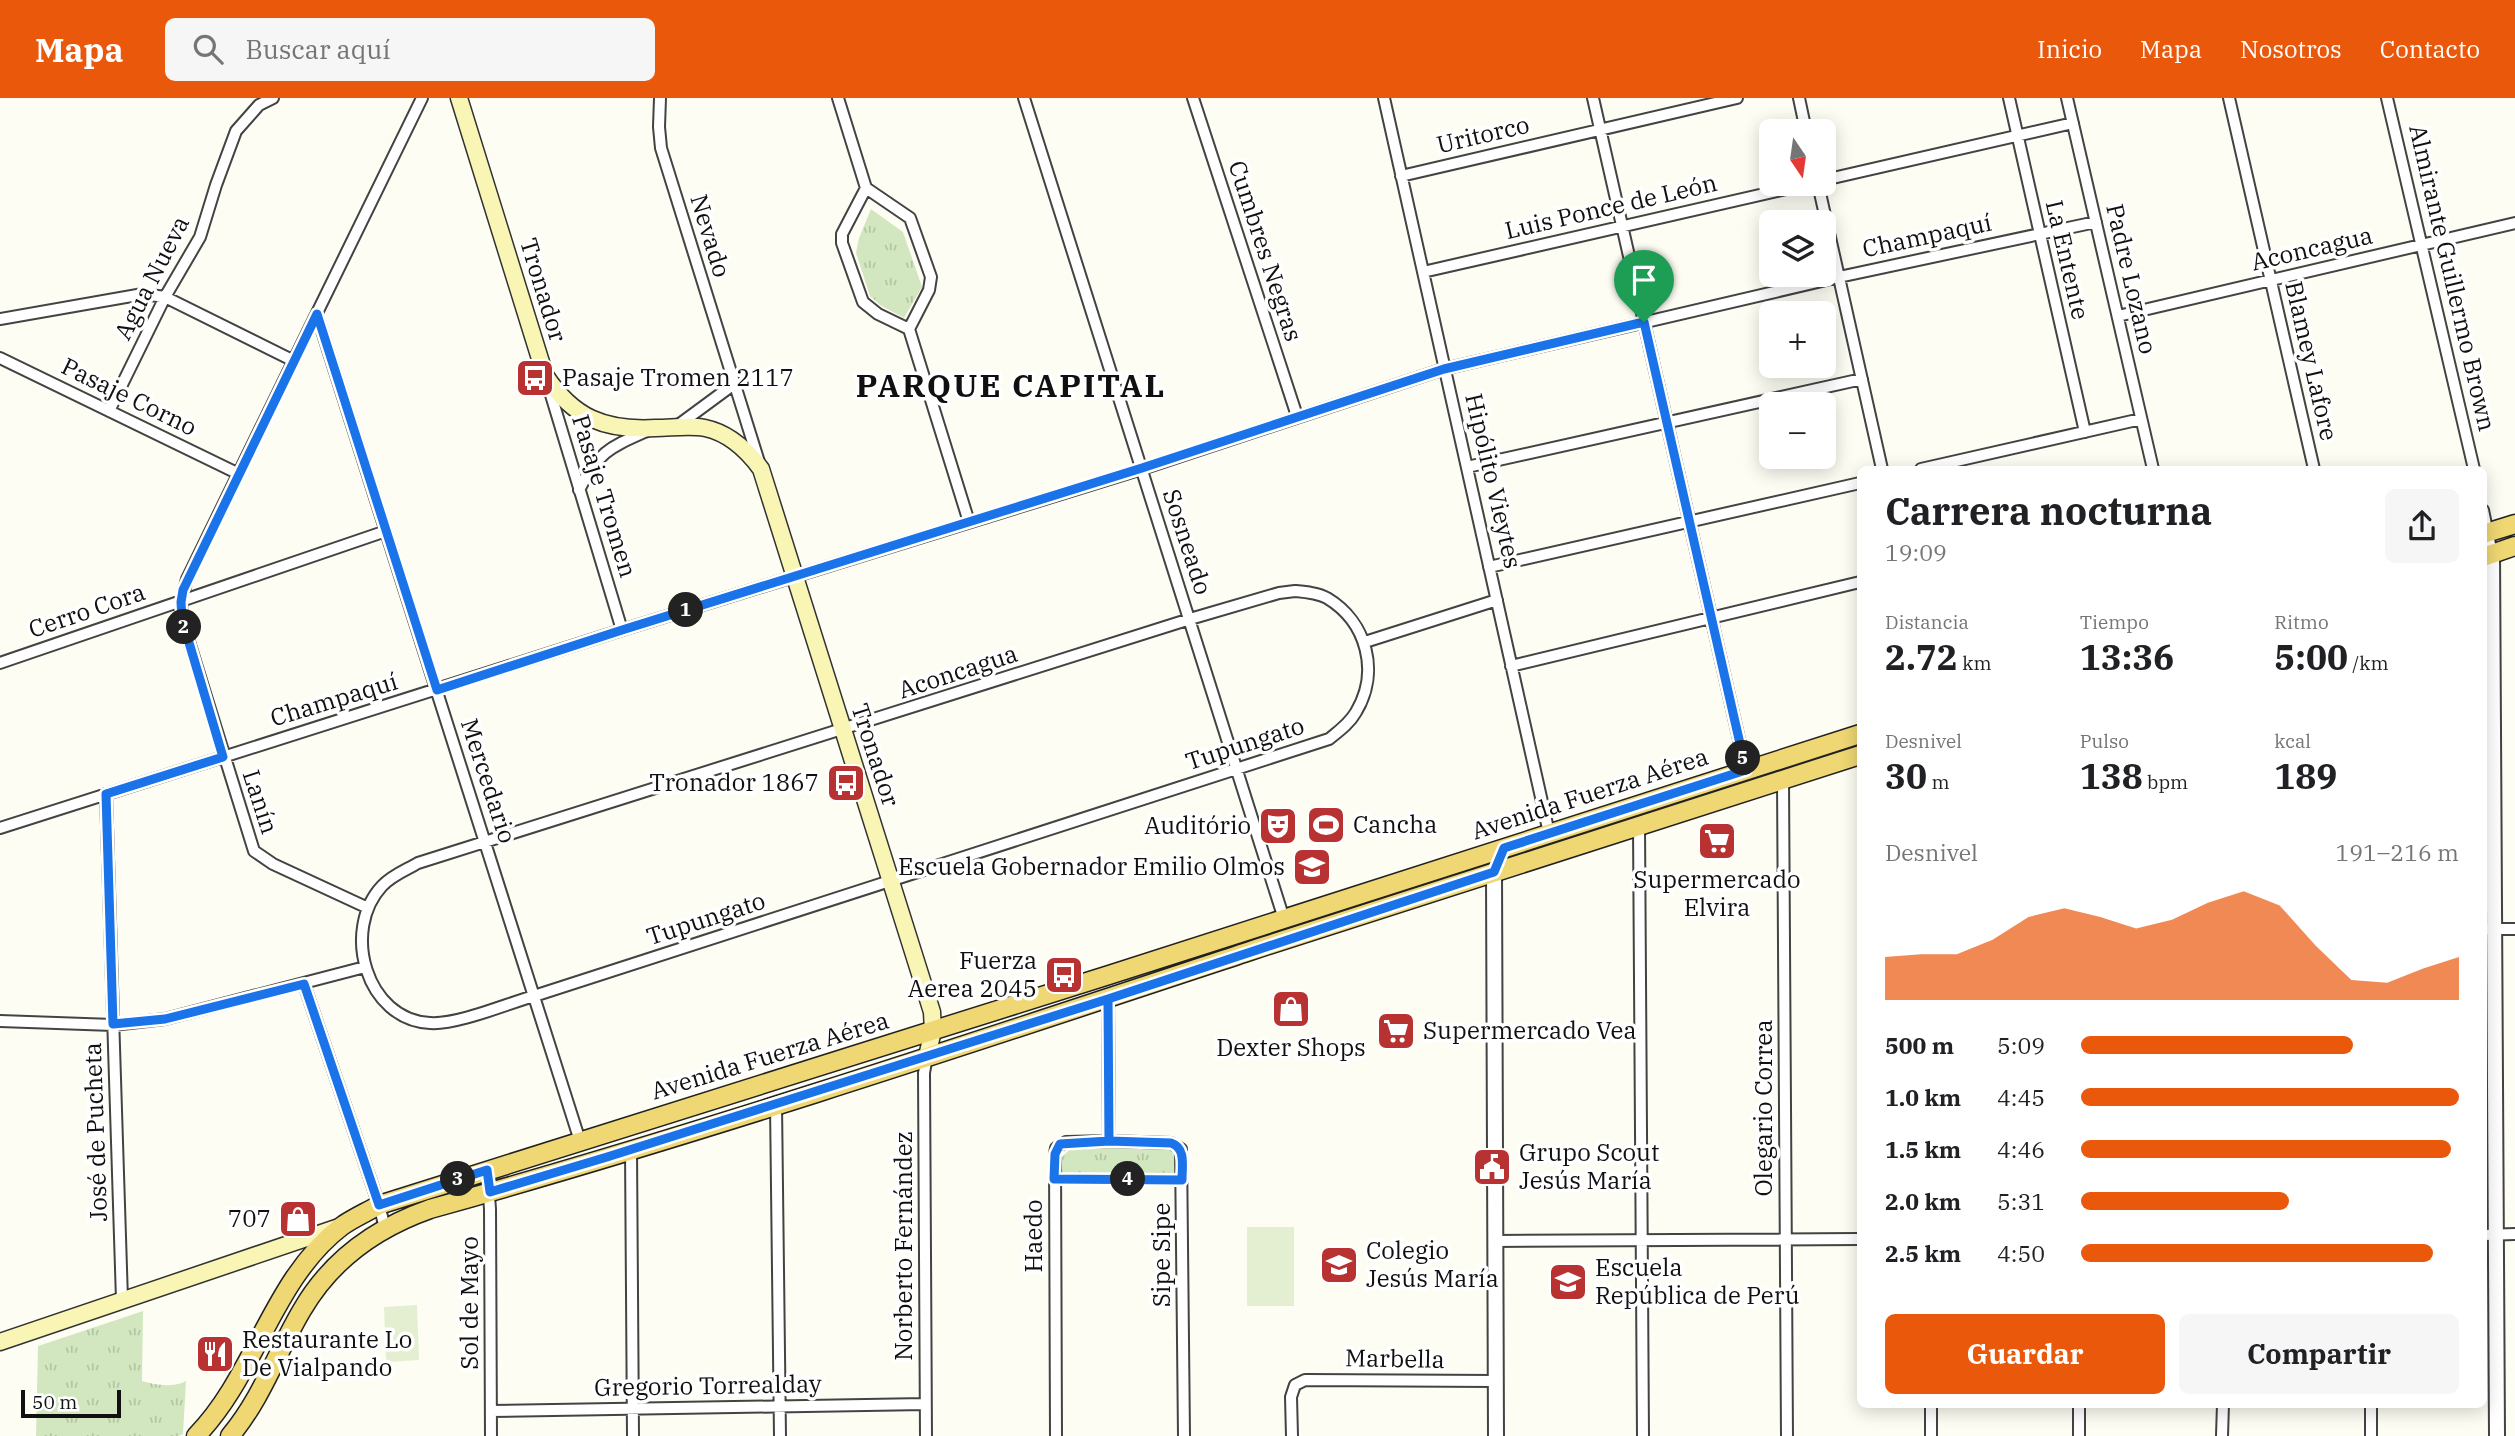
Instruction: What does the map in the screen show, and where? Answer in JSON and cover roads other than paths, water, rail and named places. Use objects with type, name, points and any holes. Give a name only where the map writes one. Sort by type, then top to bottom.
[{"type":"main road","name":"Tronador","points":[[459,98],[545,375],[570,407],[587,418],[617,427],[703,427],[717,432],[749,453],[761,468],[932,1012],[933,1031],[927,1056]]},
{"type":"main road","points":[[2487,533],[2515,524]]},
{"type":"main road","points":[[2487,556],[2515,546]]},
{"type":"main road","name":"Avenida Fuerza Aérea","points":[[196,1436],[233,1389],[288,1288],[319,1248],[342,1226],[379,1205],[1857,735]]},
{"type":"main road","name":"Avenida Fuerza Aérea","points":[[230,1436],[250,1411],[301,1311],[334,1267],[385,1228],[430,1209],[631,1149],[1108,999],[1857,756]]},
{"type":"main road","points":[[0,1342],[342,1226]]},
{"type":"street","name":"Agua Nueva","points":[[109,411],[165,297],[200,237],[236,131],[259,104],[273,98]]},
{"type":"street","points":[[181,602],[187,579],[422,98]]},
{"type":"street","name":"Nevado","points":[[660,98],[661,148],[734,384]]},
{"type":"street","points":[[838,98],[866,188],[910,218],[930,277],[929,290],[909,329],[969,522]]},
{"type":"street","name":"Sosneado","points":[[1024,98],[1284,919]]},
{"type":"street","name":"Cumbres Negras","points":[[1193,98],[1297,416]]},
{"type":"street","name":"Hipólito Vieytes","points":[[1384,98],[1549,833]]},
{"type":"street","points":[[1593,98],[1746,770]]},
{"type":"street","name":"Uritorco","points":[[1401,176],[1737,98]]},
{"type":"street","points":[[1799,98],[1804,119]]},
{"type":"street","name":"La Entente","points":[[2010,98],[2085,432]]},
{"type":"street","name":"Padre Lozano","points":[[2067,98],[2152,466]]},
{"type":"street","name":"Blamey Lafore","points":[[2229,98],[2313,466]]},
{"type":"street","name":"Almirante Guillermo Brown","points":[[2387,98],[2473,466]]},
{"type":"street","points":[[1836,177],[2073,123]]},
{"type":"street","points":[[866,188],[842,234],[842,243],[863,302],[878,314],[909,329]]},
{"type":"street","name":"Luis Ponce de León","points":[[1423,272],[1759,195]]},
{"type":"street","points":[[1821,196],[1881,466]]},
{"type":"street","name":"Champaquí","points":[[0,828],[1142,468],[1444,369],[1839,277],[2096,222]]},
{"type":"street","name":"Aconcagua","points":[[2118,316],[2515,223]]},
{"type":"street","points":[[0,319],[144,294],[165,297],[294,361]]},
{"type":"street","name":"Mercedario","points":[[317,314],[580,1141]]},
{"type":"street","name":"Pasaje Corno","points":[[0,358],[239,474]]},
{"type":"street","name":"Pasaje Tromen","points":[[545,375],[622,630]]},
{"type":"street","points":[[1466,467],[1862,379]]},
{"type":"street","points":[[675,427],[734,384]]},
{"type":"street","name":"Tronador","points":[[734,384],[761,468]]},
{"type":"street","points":[[1934,466],[2141,419]]},
{"type":"street","name":"Tronador","points":[[579,489],[590,469],[606,451],[652,429]]},
{"type":"street","points":[[1489,566],[1857,484]]},
{"type":"street","name":"Cerro Cora","points":[[0,663],[386,531]]},
{"type":"street","points":[[2487,556],[2489,1235],[2497,1436]]},
{"type":"street","points":[[1511,666],[1857,583]]},
{"type":"street","name":"Aconcagua","points":[[365,967],[362,938],[368,908],[381,887],[418,863],[1279,593],[1295,591],[1326,597],[1338,607],[1365,642]]},
{"type":"street","points":[[1365,642],[1497,600]]},
{"type":"street","name":"Lanín","points":[[181,602],[182,619],[254,850],[273,864],[368,908]]},
{"type":"street","name":"Tupungato","points":[[365,967],[383,1002],[398,1015],[430,1023],[450,1021],[1237,769],[1329,739],[1342,728],[1356,713],[1364,694],[1369,659],[1365,642]]},
{"type":"street","name":"Olegario Correa","points":[[1783,780],[1787,1436]]},
{"type":"street","name":"José de Pucheta","points":[[106,794],[122,1300]]},
{"type":"street","points":[[1639,826],[1643,1436]]},
{"type":"street","points":[[1496,1436],[1494,872],[1504,848]]},
{"type":"street","points":[[2489,929],[2515,929]]},
{"type":"street","points":[[0,1021],[113,1024],[165,1019],[365,967]]},
{"type":"street","points":[[304,984],[385,1228]]},
{"type":"street","points":[[1108,999],[1109,1141]]},
{"type":"street","name":"Norberto Fernández","points":[[926,1436],[924,1073],[927,1056]]},
{"type":"street","points":[[776,1104],[780,1436]]},
{"type":"street","name":"Haedo","points":[[1056,1436],[1055,1154],[1060,1144],[1109,1141]]},
{"type":"street","name":"Sipe Sipe","points":[[1109,1141],[1171,1143],[1181,1149],[1184,1436]]},
{"type":"street","points":[[631,1149],[633,1436]]},
{"type":"street","name":"Sol de Mayo","points":[[487,1170],[490,1192],[491,1436]]},
{"type":"street","points":[[1054,1179],[1182,1180]]},
{"type":"street","points":[[2489,1235],[2515,1234]]},
{"type":"street","points":[[1495,1241],[1857,1239]]},
{"type":"street","name":"Marbella","points":[[1292,1436],[1291,1397],[1295,1385],[1305,1380],[1495,1381]]},
{"type":"street","name":"Gregorio Torrealday","points":[[491,1411],[925,1404]]},
{"type":"street","points":[[1931,1408],[1931,1436]]},
{"type":"street","points":[[2079,1408],[2079,1436]]},
{"type":"street","points":[[2222,1408],[2222,1436]]},
{"type":"street","points":[[2371,1408],[2371,1436]]},
{"type":"place","name":"Pasaje Tromen 2117","points":[[535,378]]},
{"type":"place","name":"Tronador 1867","points":[[846,783]]},
{"type":"place","name":"Cancha","points":[[1326,825]]},
{"type":"place","name":"Auditório","points":[[1278,826]]},
{"type":"place","name":"Supermercado Elvira","points":[[1717,841]]},
{"type":"place","name":"Escuela Gobernador Emilio Olmos","points":[[1312,867]]},
{"type":"place","name":"Fuerza Aerea 2045","points":[[1064,975]]},
{"type":"place","name":"Dexter Shops","points":[[1291,1009]]},
{"type":"place","name":"Supermercado Vea","points":[[1396,1031]]},
{"type":"place","name":"Grupo Scout Jesús María","points":[[1492,1167]]},
{"type":"place","name":"707","points":[[298,1219]]},
{"type":"place","name":"Colegio Jesús María","points":[[1339,1265]]},
{"type":"place","name":"Escuela República de Perú","points":[[1568,1282]]},
{"type":"place","name":"Restaurante Lo De Vialpando","points":[[215,1354]]},
{"type":"district","name":"PARQUE CAPITAL","points":[[1011,386]]}]
